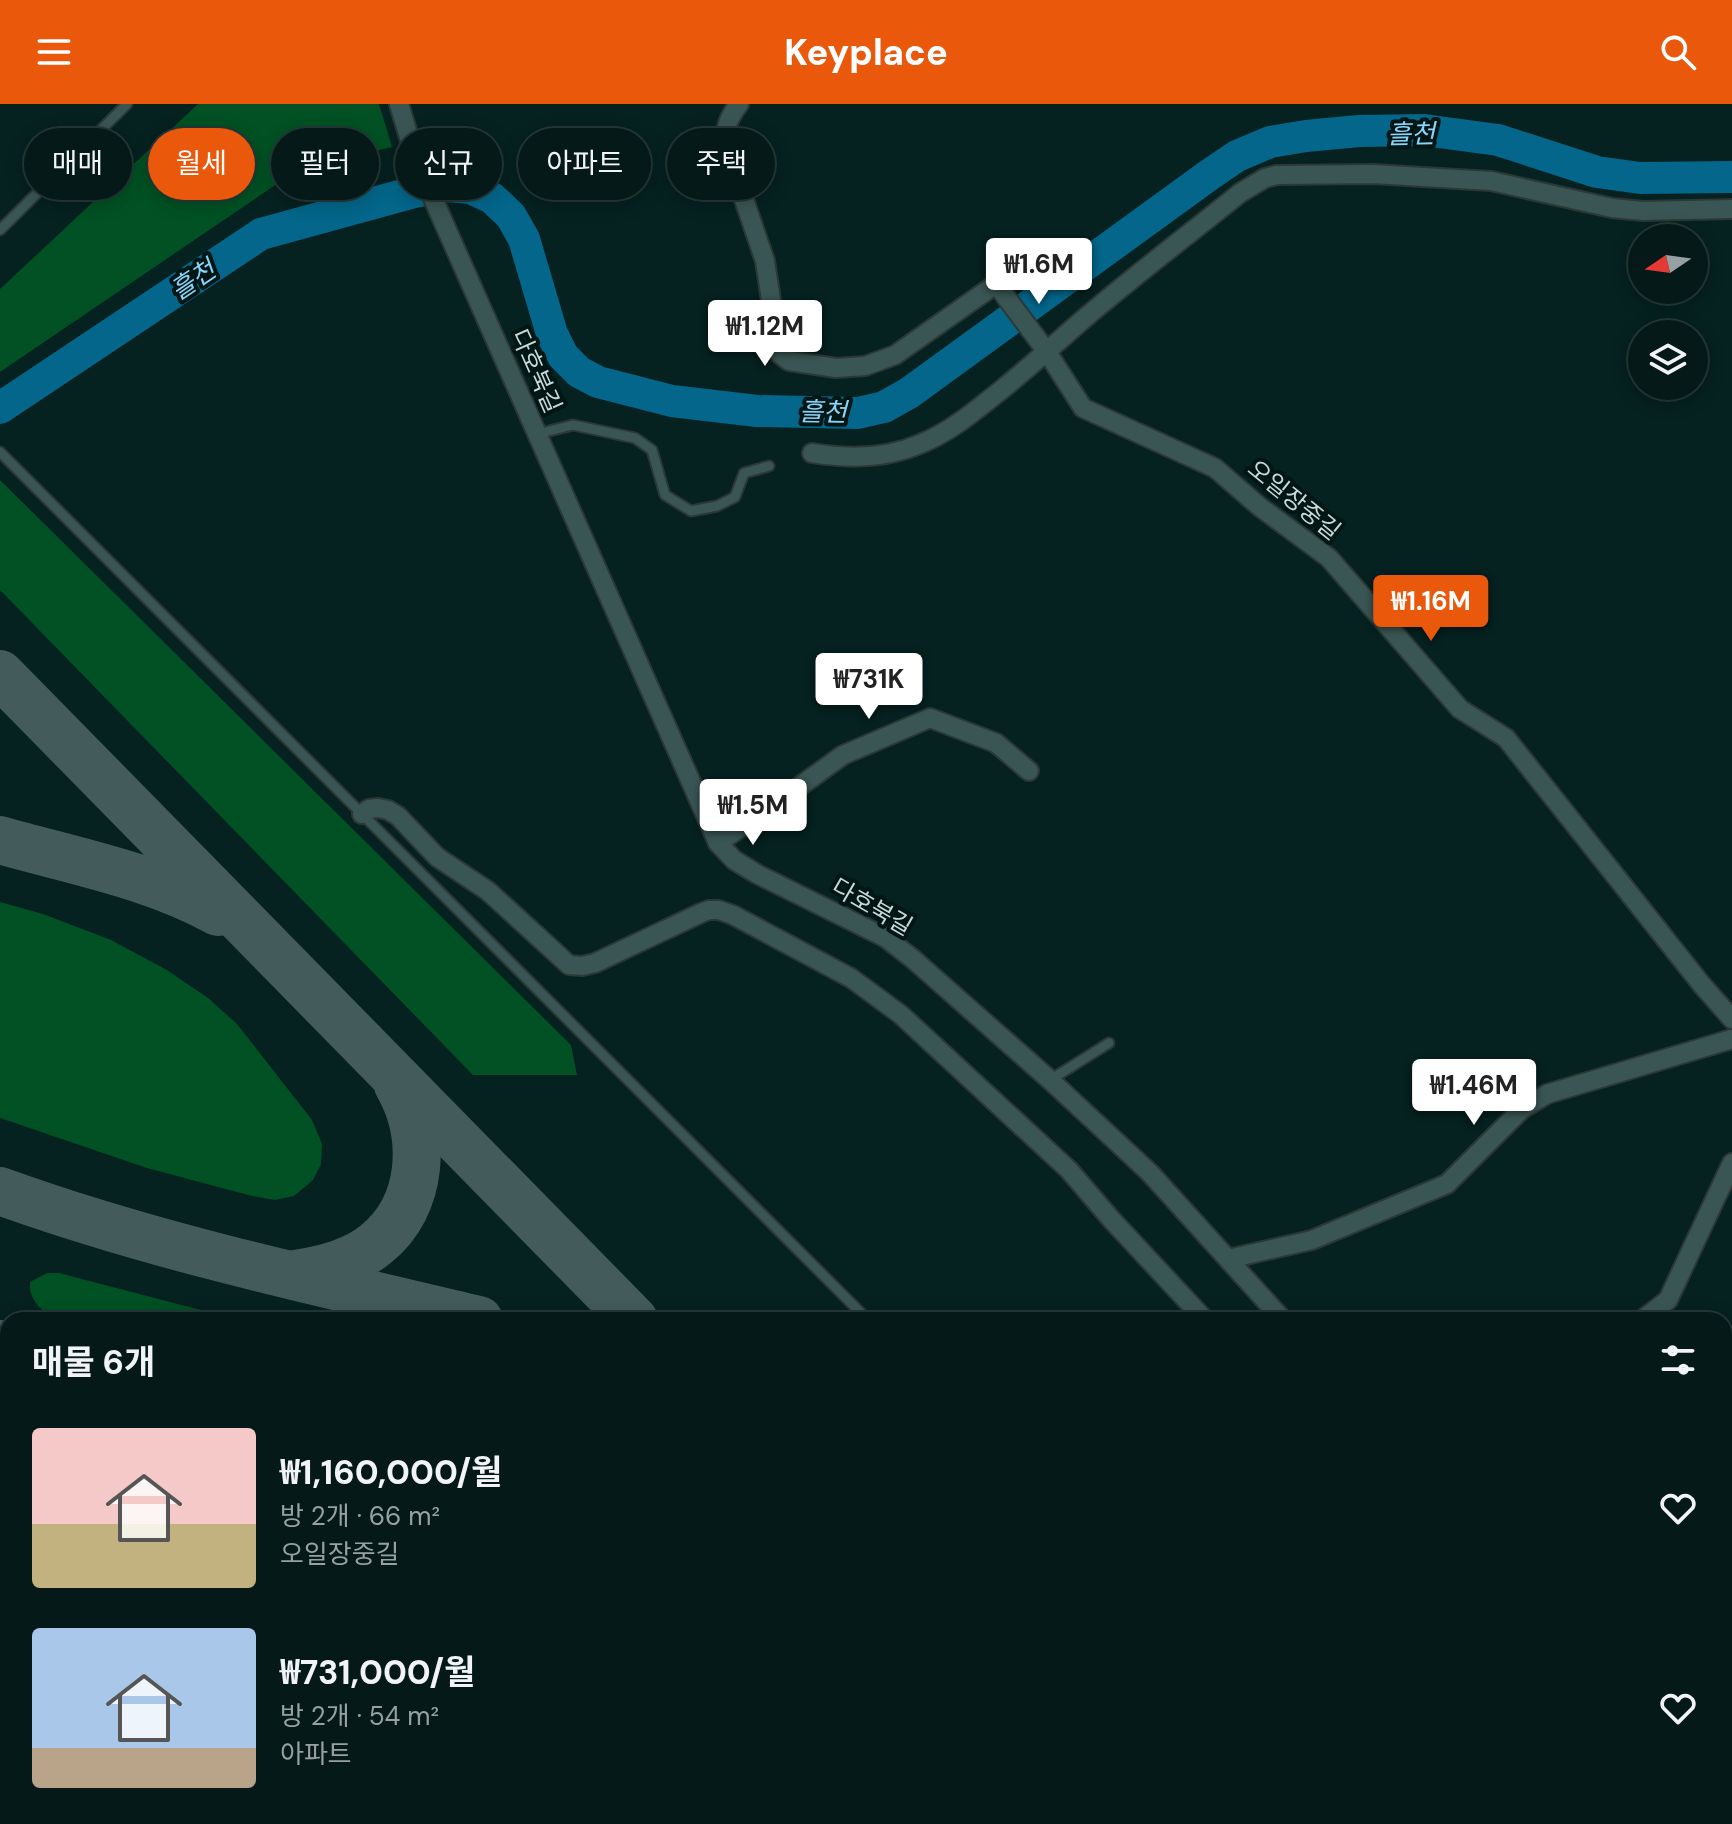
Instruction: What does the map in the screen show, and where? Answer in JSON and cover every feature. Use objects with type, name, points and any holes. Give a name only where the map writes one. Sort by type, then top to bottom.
[{"type":"street","name":"다호북길","points":[[399,104],[435,203],[718,843],[734,860],[757,874],[886,938],[913,959],[1150,1173],[1276,1312]]},
{"type":"street","points":[[739,104],[729,118],[725,144],[765,261],[774,344],[789,361],[850,368],[895,355],[1016,270]]},
{"type":"street","points":[[812,453],[862,457],[890,454],[919,445],[947,431],[1203,223],[1254,183],[1265,178],[1373,174],[1491,181],[1612,208],[1643,211],[1732,209]]},
{"type":"street","name":"오일장중길","points":[[997,285],[1047,352],[1083,408],[1215,468],[1260,507],[1329,558],[1460,709],[1506,738],[1732,1019]]},
{"type":"street","points":[[718,843],[843,755],[930,718],[996,743],[1029,771]]},
{"type":"street","points":[[362,814],[378,808],[398,816],[437,857],[488,891],[569,965],[595,963],[701,913],[719,910],[851,978],[900,1014],[1069,1170],[1198,1312]]},
{"type":"street","points":[[1228,1259],[1312,1240],[1447,1184],[1522,1109],[1547,1094],[1732,1039]]},
{"type":"street","points":[[1652,1312],[1668,1300],[1732,1163]]},
{"type":"lane","points":[[0,230],[127,104]]},
{"type":"lane","points":[[537,434],[573,425],[635,438],[652,450],[665,495],[691,511],[717,506],[735,497],[744,473],[769,466]]},
{"type":"lane","points":[[0,452],[860,1312]]},
{"type":"lane","points":[[1050,1080],[1109,1043]]},
{"type":"green space","points":[[198,104],[379,104],[392,147],[379,150],[379,128],[271,128],[271,188],[255,199],[255,128],[172,128]]},
{"type":"green space","points":[[148,151],[148,200],[253,200],[0,372],[0,289],[95,200],[132,200],[132,166]]},
{"type":"green space","points":[[0,480],[571,1045],[577,1075],[473,1075],[0,590]]},
{"type":"green space","points":[[0,902],[43,914],[111,940],[167,970],[208,998],[237,1024],[312,1120],[322,1144],[321,1164],[313,1180],[294,1196],[275,1200],[252,1196],[147,1168],[0,1118]]},
{"type":"green space","points":[[47,1273],[59,1273],[208,1312],[44,1312],[31,1293],[30,1282]]},
{"type":"waterway","name":"흘천","points":[[0,408],[261,234],[414,192],[448,186],[470,188],[492,198],[511,216],[524,239],[552,334],[563,356],[579,372],[598,382],[672,401],[757,411],[858,413],[884,407],[909,393],[1209,175],[1237,156],[1270,142],[1359,131],[1424,130],[1498,140],[1597,172],[1640,178],[1732,177]]},
{"type":"taxiway","points":[[0,674],[626,1312]]},
{"type":"taxiway","points":[[0,840],[139,878],[218,912]]},
{"type":"taxiway","points":[[295,1274],[337,1265],[367,1251],[392,1228],[404,1210],[412,1190],[416,1147],[414,1126],[398,1085]]},
{"type":"taxiway","points":[[0,1191],[177,1246],[445,1312]]}]
